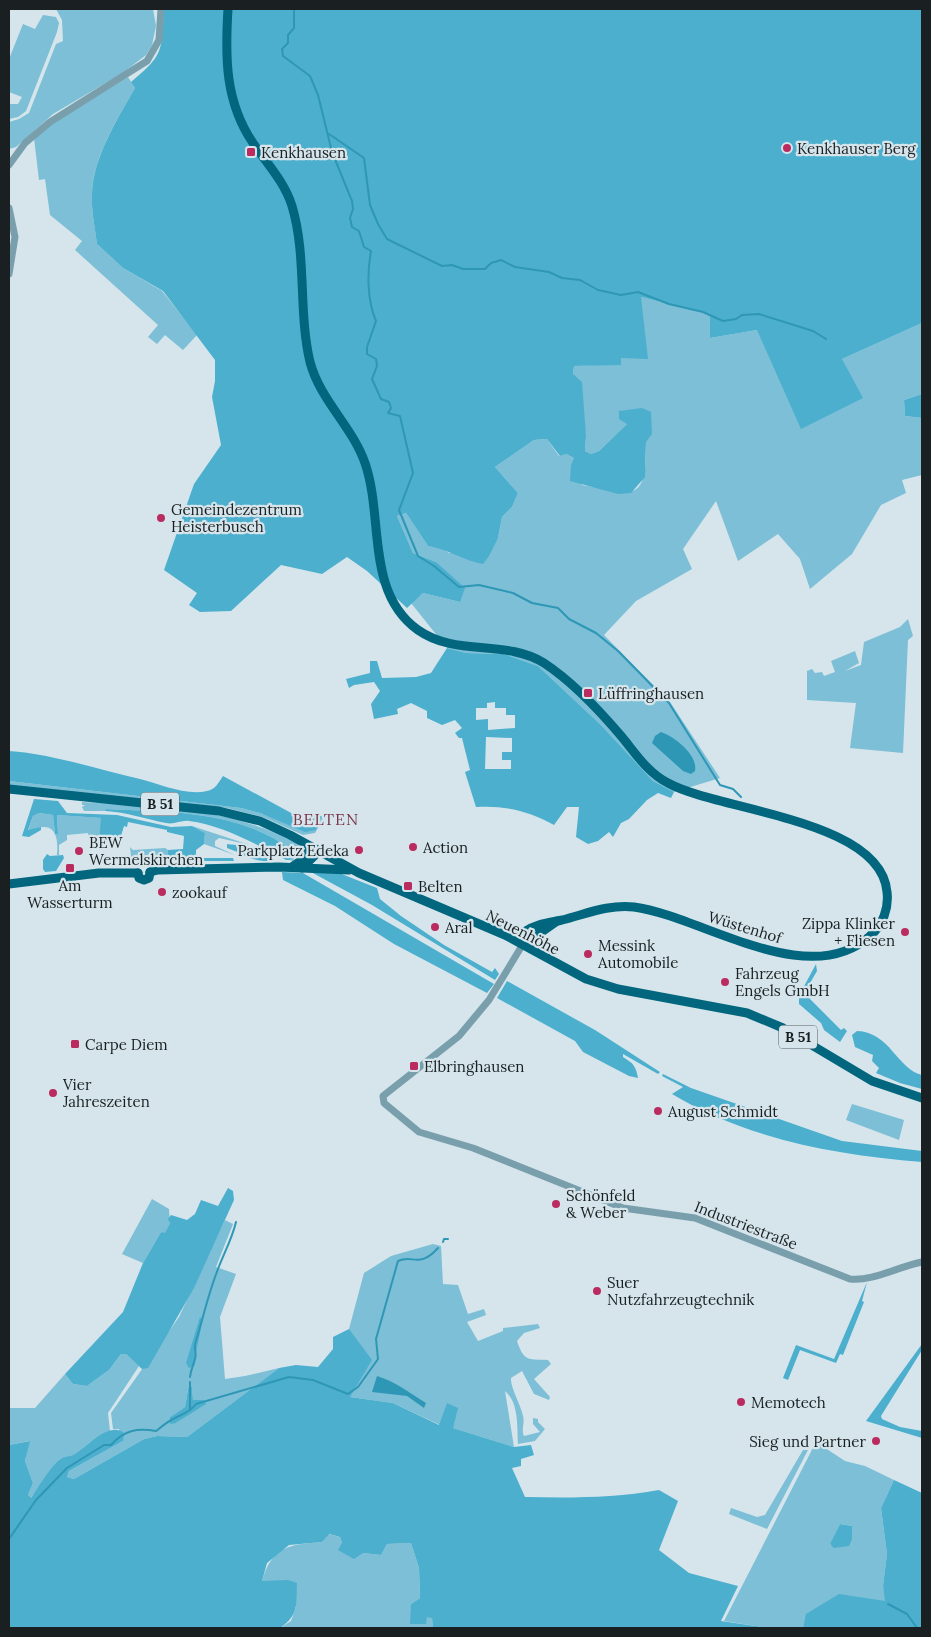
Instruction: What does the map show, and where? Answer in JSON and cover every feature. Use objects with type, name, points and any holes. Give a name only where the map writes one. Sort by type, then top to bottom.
[{"type":"main road","name":"Wüstenhof","points":[[228,9],[226,63],[232,99],[246,132],[277,175],[290,200],[297,233],[306,336],[312,368],[326,398],[356,444],[365,463],[384,580],[398,610],[418,630],[441,641],[469,647],[513,651],[541,661],[555,671],[598,711],[647,767],[662,780],[685,790],[794,820],[835,837],[859,849],[874,861],[885,880],[887,902],[882,921],[869,937],[856,946],[839,952],[809,955],[783,953],[755,947],[638,908],[607,908],[534,926],[524,932],[522,944],[536,939],[556,921]]},
{"type":"main road","name":"B 51","points":[[9,789],[219,811],[241,815],[280,829],[315,849]]},
{"type":"main road","points":[[292,867],[315,849]]},
{"type":"main road","points":[[302,868],[315,849]]},
{"type":"main road","name":"Neuenhöhe","points":[[315,849],[354,871],[522,944],[572,973],[601,984],[732,1010],[762,1019],[872,1081],[922,1098]]},
{"type":"main road","points":[[9,884],[99,873],[138,873],[143,868],[150,872],[186,868],[292,867],[354,871]]},
{"type":"street","points":[[9,165],[25,143],[50,122],[147,61],[159,40],[161,9]]},
{"type":"street","points":[[9,208],[15,237],[9,274]]},
{"type":"street","name":"Industriestraße","points":[[522,944],[492,995],[459,1036],[390,1090],[382,1100],[419,1132],[480,1150],[623,1208],[694,1218],[850,1279],[865,1279],[910,1264],[922,1262]]},
{"type":"shaded area","points":[[56,9],[153,9],[156,26],[152,45],[146,55],[124,72],[53,114],[16,147],[9,149],[9,122],[29,113],[56,44],[63,41],[62,20]]},
{"type":"shaded area","points":[[164,9],[922,9],[922,323],[842,359],[863,398],[801,429],[757,330],[710,338],[710,314],[641,297],[648,359],[621,358],[621,365],[574,366],[573,374],[582,382],[586,436],[585,451],[591,454],[599,451],[627,424],[619,419],[619,411],[642,408],[651,412],[652,434],[646,442],[645,477],[631,493],[618,494],[570,481],[571,465],[574,458],[566,454],[560,456],[547,439],[534,440],[495,467],[518,493],[512,507],[502,517],[498,538],[483,564],[428,546],[406,513],[397,516],[413,553],[436,562],[465,588],[460,602],[423,593],[407,608],[367,571],[347,557],[322,574],[281,565],[231,611],[200,612],[189,605],[197,593],[164,570],[194,484],[221,445],[212,397],[215,381],[215,360],[163,291],[123,268],[97,244],[92,206],[93,180],[101,153],[135,88],[131,82],[156,58],[161,43]]},
{"type":"shaded area","points":[[43,15],[56,17],[59,23],[57,32],[26,111],[18,117],[9,119],[9,104],[18,104],[22,97],[9,92],[9,59],[23,24],[35,29]]},
{"type":"shaded area","points":[[128,77],[135,88],[101,152],[93,180],[92,206],[97,244],[123,268],[162,291],[197,335],[183,350],[165,335],[157,344],[148,337],[158,325],[75,250],[82,241],[50,215],[45,179],[39,180],[34,138],[52,124]]},
{"type":"shaded area","points":[[641,297],[710,314],[710,338],[757,330],[842,359],[922,323],[922,394],[904,400],[905,416],[922,418],[922,475],[902,480],[906,493],[881,505],[852,554],[810,589],[800,559],[778,534],[738,561],[716,501],[683,549],[692,569],[636,601],[604,635],[670,702],[720,778],[674,792],[653,781],[601,725],[538,666],[504,654],[466,653],[447,648],[411,603],[423,593],[460,602],[436,562],[413,553],[397,516],[406,513],[428,546],[442,548],[449,553],[498,538],[502,517],[512,507],[518,493],[495,467],[534,440],[547,439],[559,456],[566,454],[574,458],[582,485],[624,492],[639,486],[646,463],[646,442],[627,424],[599,451],[591,454],[585,451],[586,436],[573,374],[574,366],[621,364],[620,358]]},
{"type":"shaded area","points":[[922,394],[922,418],[905,416],[904,400]]},
{"type":"shaded area","points":[[908,619],[913,636],[908,640],[903,753],[850,748],[856,703],[807,700],[807,671],[812,669],[815,673],[822,672],[824,676],[835,672],[831,661],[855,651],[859,663],[845,671],[861,665],[864,642],[900,627]]},
{"type":"shaded area","points":[[447,648],[466,653],[504,654],[538,666],[601,725],[653,781],[674,792],[671,798],[658,793],[647,800],[629,819],[621,823],[613,837],[609,832],[598,841],[588,844],[576,837],[579,807],[567,807],[554,825],[516,810],[476,807],[465,772],[470,770],[462,738],[459,738],[455,733],[462,728],[455,720],[442,725],[427,718],[427,711],[411,703],[397,709],[398,714],[374,719],[371,704],[380,691],[374,682],[354,685],[349,688],[346,679],[370,673],[370,661],[377,661],[382,678],[416,677],[431,673]],"holes":[[[495,702],[495,708],[506,708],[506,715],[515,715],[515,728],[488,730],[488,719],[476,720],[476,708],[487,708],[487,703]],[[486,737],[512,738],[512,752],[502,752],[502,760],[511,760],[511,769],[485,769]]]},
{"type":"shaded area","points":[[661,732],[673,738],[684,747],[693,759],[695,771],[691,774],[683,771],[652,743],[655,736]]},
{"type":"shaded area","points":[[9,751],[58,759],[190,792],[210,790],[223,776],[304,820],[313,818],[315,815],[322,816],[316,830],[305,832],[260,813],[241,808],[9,781]]},
{"type":"shaded area","points":[[9,781],[241,808],[293,826],[316,830],[322,816],[325,816],[315,833],[303,835],[263,817],[227,808],[9,786]]},
{"type":"shaded area","points":[[34,799],[58,801],[67,813],[117,815],[171,827],[192,826],[205,833],[204,844],[196,850],[196,858],[233,858],[234,861],[168,861],[168,850],[183,849],[184,836],[167,832],[167,830],[128,822],[127,827],[124,826],[121,836],[108,836],[107,840],[99,842],[101,818],[57,815],[58,834],[55,834],[53,815],[39,813],[33,816],[28,830],[41,827],[41,830],[29,837],[22,836]]},
{"type":"shaded area","points":[[82,802],[161,807],[209,814],[255,825],[299,845],[293,861],[290,860],[293,851],[272,838],[227,820],[155,811],[106,809],[105,811],[84,811],[82,807],[85,805],[82,805]]},
{"type":"shaded area","points":[[106,809],[179,813],[227,820],[272,838],[293,851],[290,860],[286,860],[239,836],[201,823],[183,821],[166,823],[105,811]]},
{"type":"shaded area","points":[[39,813],[53,815],[55,834],[58,833],[57,815],[102,818],[99,842],[89,838],[88,833],[67,835],[67,840],[59,845],[59,855],[57,855],[56,837],[52,830],[43,827],[28,831],[33,816]]},
{"type":"shaded area","points":[[192,826],[250,845],[219,838],[215,841],[215,846],[235,855],[204,844],[205,833]]},
{"type":"shaded area","points":[[227,844],[246,846],[258,850],[263,852],[271,861],[248,857],[227,848]]},
{"type":"shaded area","points":[[130,847],[133,850],[165,848],[168,850],[168,861],[132,864]]},
{"type":"shaded area","points":[[47,854],[50,856],[63,855],[64,858],[56,871],[45,872],[43,869],[43,860]]},
{"type":"shaded area","points":[[282,872],[303,873],[494,984],[487,993],[394,944],[335,906],[283,880]]},
{"type":"shaded area","points":[[311,872],[339,873],[377,888],[380,899],[401,916],[444,945],[492,972],[495,968],[499,974],[495,980],[372,905]]},
{"type":"shaded area","points":[[816,964],[817,971],[806,990],[808,997],[841,1030],[844,1028],[847,1031],[840,1042],[824,1030],[821,1023],[799,1004],[799,996],[795,990],[802,990]]},
{"type":"shaded area","points":[[507,981],[595,1030],[660,1072],[658,1074],[623,1054],[623,1057],[632,1063],[638,1078],[629,1076],[583,1052],[575,1041],[497,998]]},
{"type":"shaded area","points":[[857,1031],[878,1037],[906,1066],[922,1075],[922,1089],[900,1083],[876,1073],[879,1068],[872,1061],[873,1055],[855,1047],[852,1035]]},
{"type":"shaded area","points":[[663,1074],[691,1088],[842,1141],[922,1151],[922,1162],[857,1155],[825,1149],[793,1142],[731,1123],[701,1110],[672,1094],[683,1087],[662,1076]]},
{"type":"shaded area","points":[[852,1104],[904,1120],[899,1140],[846,1120]]},
{"type":"shaded area","points":[[228,1188],[233,1191],[234,1200],[194,1288],[148,1368],[142,1369],[126,1354],[121,1354],[109,1370],[87,1386],[73,1384],[65,1374],[123,1312],[143,1263],[161,1232],[165,1233],[170,1223],[168,1219],[171,1215],[187,1220],[195,1214],[201,1200],[218,1206]]},
{"type":"shaded area","points":[[152,1199],[169,1209],[170,1223],[165,1234],[161,1232],[143,1263],[122,1254]]},
{"type":"shaded area","points":[[225,1220],[233,1224],[216,1267],[236,1274],[220,1317],[225,1379],[279,1368],[187,1437],[157,1436],[144,1439],[74,1479],[67,1477],[69,1471],[123,1441],[119,1429],[113,1429],[111,1413],[179,1317]],"holes":[[[189,1384],[192,1387],[193,1400],[205,1404],[176,1423],[170,1417],[185,1407]]]},
{"type":"shaded area","points":[[433,1244],[441,1246],[443,1284],[458,1285],[468,1314],[484,1309],[486,1315],[467,1322],[478,1341],[503,1331],[503,1328],[538,1324],[540,1328],[524,1333],[517,1341],[525,1356],[531,1359],[548,1360],[551,1364],[534,1379],[550,1397],[549,1400],[534,1394],[522,1371],[511,1378],[523,1416],[524,1436],[540,1432],[533,1424],[533,1418],[538,1419],[538,1422],[545,1429],[535,1441],[518,1444],[515,1408],[510,1396],[505,1391],[514,1447],[453,1428],[447,1404],[440,1425],[393,1403],[350,1397],[349,1329],[364,1273],[391,1256]]},
{"type":"shaded area","points":[[867,1282],[862,1301],[864,1302],[843,1355],[840,1354],[836,1363],[800,1350],[788,1380],[783,1378],[796,1345],[834,1359]]},
{"type":"shaded area","points":[[200,1317],[202,1319],[195,1365],[189,1368],[186,1363]]},
{"type":"shaded area","points":[[349,1329],[372,1360],[350,1397],[393,1403],[439,1425],[447,1403],[458,1408],[453,1428],[514,1447],[531,1445],[534,1455],[521,1459],[521,1466],[512,1468],[525,1497],[592,1497],[626,1495],[659,1490],[678,1501],[659,1550],[689,1573],[738,1586],[721,1621],[769,1628],[433,1628],[432,1618],[427,1617],[426,1624],[410,1624],[411,1604],[420,1598],[419,1568],[411,1543],[387,1544],[381,1555],[363,1553],[354,1559],[338,1550],[342,1543],[340,1537],[329,1534],[322,1542],[289,1545],[267,1563],[262,1581],[288,1580],[297,1583],[295,1609],[291,1619],[280,1628],[9,1628],[9,1445],[30,1441],[25,1461],[33,1483],[28,1495],[31,1498],[60,1459],[75,1454],[106,1432],[118,1430],[124,1433],[123,1441],[69,1471],[67,1477],[74,1479],[144,1439],[157,1436],[187,1437],[279,1368],[296,1365],[318,1367],[333,1349],[333,1337]]},
{"type":"shaded area","points":[[922,1344],[922,1350],[881,1416],[882,1419],[900,1427],[922,1431],[922,1438],[866,1421]]},
{"type":"shaded area","points":[[121,1354],[126,1354],[139,1366],[108,1413],[110,1431],[90,1442],[74,1455],[60,1459],[30,1499],[28,1495],[33,1483],[25,1461],[29,1441],[9,1445],[9,1408],[35,1408],[65,1374],[73,1384],[87,1386],[109,1370]]},
{"type":"shaded area","points":[[377,1376],[397,1385],[426,1403],[424,1408],[407,1396],[372,1392]]},
{"type":"shaded area","points":[[189,1384],[192,1387],[193,1400],[204,1400],[206,1404],[176,1423],[170,1424],[170,1417],[185,1407]]},
{"type":"shaded area","points":[[816,1442],[845,1461],[865,1466],[894,1480],[881,1508],[887,1554],[883,1586],[886,1601],[807,1614],[803,1628],[769,1628],[724,1621]],"holes":[[[840,1524],[852,1526],[852,1539],[830,1545]]]},
{"type":"shaded area","points":[[803,1450],[808,1450],[767,1529],[729,1514],[731,1508],[757,1517],[765,1515]]},
{"type":"shaded area","points":[[894,1480],[922,1493],[922,1628],[803,1628],[806,1614],[839,1594],[885,1601],[883,1586],[887,1554],[881,1508]]},
{"type":"shaded area","points":[[840,1524],[852,1526],[852,1539],[849,1546],[834,1548],[830,1544]]},
{"type":"shaded area","points":[[328,1534],[340,1537],[342,1543],[363,1553],[381,1555],[387,1544],[411,1543],[419,1568],[420,1598],[411,1604],[426,1623],[426,1617],[432,1617],[433,1628],[280,1628],[291,1621],[296,1607],[262,1581],[266,1569],[271,1560],[284,1549],[300,1544],[322,1542]]},
{"type":"waterway","points":[[294,9],[294,28],[288,35],[288,43],[282,49],[283,56],[310,76],[318,95],[332,152],[352,201],[353,209],[350,218],[352,227],[359,231],[364,247],[371,251],[369,286],[371,304],[376,321],[367,347],[367,354],[376,359],[377,366],[372,379],[381,399],[389,402],[391,408],[388,413],[400,416],[413,473],[399,510],[418,556],[434,566],[459,587],[479,585],[513,593],[532,603],[558,608],[569,619],[596,633],[618,651],[669,703],[720,785],[733,789],[741,797]]},
{"type":"waterway","points":[[329,134],[364,158],[370,205],[387,239],[442,266],[452,265],[463,269],[485,269],[491,263],[501,260],[515,267],[549,272],[562,278],[580,280],[598,290],[621,295],[638,292],[669,304],[703,312],[723,321],[736,319],[742,315],[759,314],[813,331],[826,339]]},
{"type":"waterway","points":[[190,1377],[196,1357],[195,1344],[208,1297],[236,1222]]},
{"type":"waterway","points":[[443,1242],[444,1239],[448,1239]]},
{"type":"waterway","points":[[9,1539],[36,1500],[67,1468],[104,1445],[111,1445],[126,1433],[137,1430],[156,1431],[196,1404],[289,1377],[313,1380],[348,1394],[358,1387],[378,1359],[376,1339],[398,1261],[426,1258],[438,1248]]},
{"type":"waterway","points":[[190,1382],[190,1410]]},
{"type":"waterway","points":[[888,1604],[907,1614],[917,1628]]},
{"type":"place","name":"Kenkhauser Berg","points":[[787,148]]},
{"type":"place","name":"Kenkhausen","points":[[251,152]]},
{"type":"place","name":"Gemeindezentrum Heisterbusch","points":[[161,518]]},
{"type":"place","name":"Lüffringhausen","points":[[588,693]]},
{"type":"place","name":"Action","points":[[413,847]]},
{"type":"place","name":"Parkplatz Edeka","points":[[359,850]]},
{"type":"place","name":"BEW Wermelskirchen","points":[[79,851]]},
{"type":"place","name":"Am Wasserturm","points":[[70,868]]},
{"type":"place","name":"Belten","points":[[408,886]]},
{"type":"place","name":"zookauf","points":[[162,892]]},
{"type":"place","name":"Aral","points":[[435,927]]},
{"type":"place","name":"Zippa Klinker + Fliesen","points":[[905,932]]},
{"type":"place","name":"Messink Automobile","points":[[588,954]]},
{"type":"place","name":"Fahrzeug Engels GmbH","points":[[725,982]]},
{"type":"place","name":"Carpe Diem","points":[[75,1044]]},
{"type":"place","name":"Elbringhausen","points":[[414,1066]]},
{"type":"place","name":"Vier Jahreszeiten","points":[[53,1093]]},
{"type":"place","name":"August Schmidt","points":[[658,1111]]},
{"type":"place","name":"Schönfeld & Weber","points":[[556,1204]]},
{"type":"place","name":"Suer Nutzfahrzeugtechnik","points":[[597,1291]]},
{"type":"place","name":"Memotech","points":[[741,1402]]},
{"type":"place","name":"Sieg und Partner","points":[[876,1441]]},
{"type":"district","name":"BELTEN","points":[[326,819]]}]
